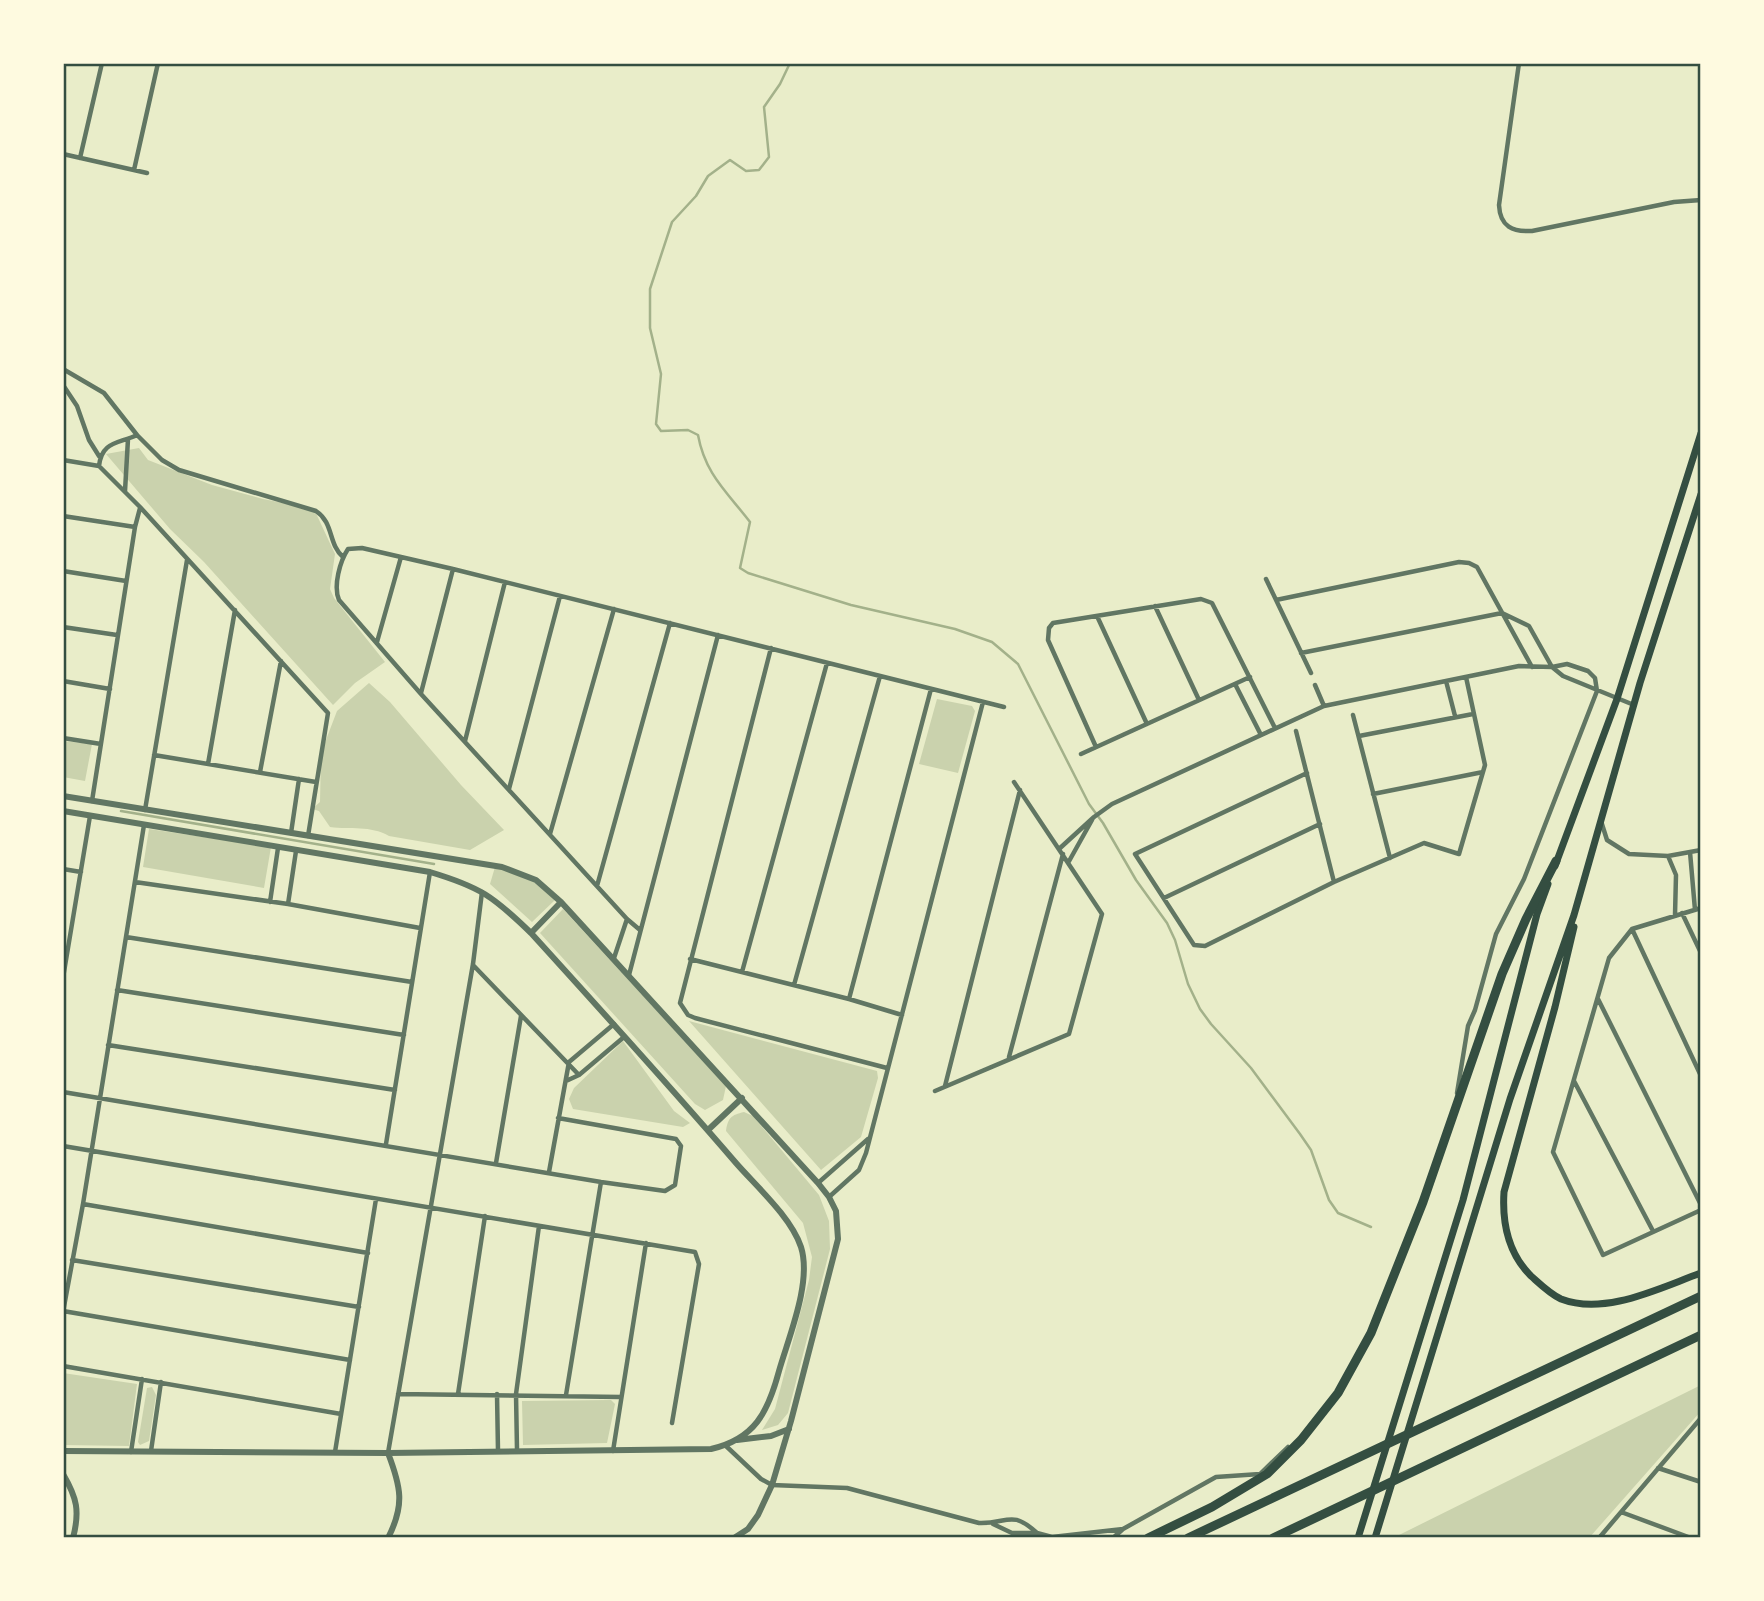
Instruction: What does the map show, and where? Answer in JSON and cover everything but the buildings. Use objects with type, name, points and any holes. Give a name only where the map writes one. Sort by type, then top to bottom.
[{"type":"highway","points":[[1148,1538],[1212,1507],[1267,1474],[1301,1440],[1338,1393],[1371,1333],[1423,1202],[1502,974],[1556,861]]},
{"type":"highway","points":[[1188,1538],[1701,1296]]},
{"type":"highway","points":[[1273,1538],[1701,1335]]},
{"type":"main road","points":[[1358,1538],[1463,1200],[1537,914],[1617,699],[1701,433]]},
{"type":"main road","points":[[1375,1538],[1510,1099],[1558,963],[1634,705],[1701,494]]},
{"type":"main road","points":[[1581,889],[1555,1007],[1504,1192],[1506,1231],[1515,1255],[1527,1271],[1559,1298],[1578,1303],[1606,1303],[1701,1273]]},
{"type":"street","points":[[80,158],[102,63]]},
{"type":"street","points":[[134,170],[158,63]]},
{"type":"street","points":[[1520,63],[1499,205],[1500,217],[1506,226],[1517,231],[1532,231],[1674,202],[1701,200]]},
{"type":"street","points":[[63,154],[147,173]]},
{"type":"street","points":[[63,369],[104,393],[137,435],[162,460],[180,470],[316,511],[327,520],[336,549],[343,557]]},
{"type":"street","points":[[63,385],[77,406],[89,440],[100,456]]},
{"type":"street","points":[[99,466],[104,448],[137,435]]},
{"type":"street","points":[[125,492],[128,439]]},
{"type":"street","points":[[63,460],[99,466],[140,507],[328,713],[307,837]]},
{"type":"street","points":[[92,801],[140,507]]},
{"type":"street","points":[[63,516],[135,527]]},
{"type":"street","points":[[640,930],[597,887],[339,600],[336,587],[343,557],[348,549],[356,547],[453,569],[1004,707]]},
{"type":"street","points":[[377,642],[401,557]]},
{"type":"street","points":[[145,811],[187,560]]},
{"type":"street","points":[[1276,600],[1459,562],[1469,563],[1477,567],[1532,667]]},
{"type":"street","points":[[421,694],[453,569]]},
{"type":"street","points":[[63,571],[126,581]]},
{"type":"street","points":[[1266,579],[1311,673]]},
{"type":"street","points":[[465,742],[505,582]]},
{"type":"street","points":[[509,789],[560,596]]},
{"type":"street","points":[[1096,747],[1048,640],[1049,628],[1053,623],[1201,598],[1212,603],[1275,728]]},
{"type":"street","points":[[1155,606],[1199,700]]},
{"type":"street","points":[[550,835],[614,609]]},
{"type":"street","points":[[208,764],[235,610]]},
{"type":"street","points":[[1301,653],[1502,613],[1529,626],[1552,667],[1563,677],[1634,705]]},
{"type":"street","points":[[1097,616],[1147,724]]},
{"type":"street","points":[[597,887],[670,623]]},
{"type":"street","points":[[63,627],[118,636]]},
{"type":"street","points":[[629,975],[718,635]]},
{"type":"street","points":[[771,648],[680,1003],[688,1015],[695,1018],[887,1068]]},
{"type":"street","points":[[260,772],[281,660]]},
{"type":"street","points":[[742,972],[827,663]]},
{"type":"street","points":[[1009,1058],[1061,852],[1094,817],[1112,804],[1324,705],[1519,666],[1552,667],[1567,664],[1588,671],[1595,678],[1597,691],[1524,879],[1496,934],[1468,1026],[1453,1112]]},
{"type":"street","points":[[794,985],[880,676]]},
{"type":"street","points":[[1081,754],[1250,677]]},
{"type":"street","points":[[1307,773],[1135,854],[1194,944],[1205,946],[1334,882],[1424,843],[1459,854],[1485,765],[1466,677]]},
{"type":"street","points":[[63,681],[110,689]]},
{"type":"street","points":[[1446,681],[1455,716]]},
{"type":"street","points":[[1236,684],[1261,735]]},
{"type":"street","points":[[1315,685],[1324,705]]},
{"type":"street","points":[[849,999],[931,689]]},
{"type":"street","points":[[829,1197],[859,1170],[866,1153],[983,702]]},
{"type":"street","points":[[1359,736],[1473,714]]},
{"type":"street","points":[[1353,715],[1390,858]]},
{"type":"street","points":[[1296,731],[1334,882]]},
{"type":"street","points":[[63,738],[101,744]]},
{"type":"street","points":[[153,755],[316,782]]},
{"type":"street","points":[[1374,794],[1483,772]]},
{"type":"street","points":[[291,834],[299,779]]},
{"type":"street","points":[[934,1091],[1069,1034],[1102,914],[1014,782]]},
{"type":"street","points":[[945,1087],[1020,790]]},
{"type":"street","points":[[63,796],[513,870],[536,880],[561,901],[742,1098],[829,1197],[835,1211],[838,1239],[772,1485],[748,1529],[734,1538]]},
{"type":"street","points":[[116,820],[118,806]]},
{"type":"street","points":[[63,811],[430,872],[482,891],[507,909],[531,933],[708,1130],[790,1225],[800,1246],[804,1263],[803,1284],[776,1385],[758,1423],[726,1446],[711,1449],[388,1453],[63,1451]]},
{"type":"street","points":[[63,978],[90,816]]},
{"type":"street","points":[[1068,863],[1094,817]]},
{"type":"street","points":[[1601,820],[1607,840],[1629,853],[1668,856],[1701,850]]},
{"type":"street","points":[[1164,898],[1320,824]]},
{"type":"street","points":[[144,825],[63,1312],[349,1360]]},
{"type":"street","points":[[270,902],[278,848]]},
{"type":"street","points":[[288,904],[296,851]]},
{"type":"street","points":[[1597,998],[1701,1207],[1603,1255],[1553,1152],[1573,1080],[1597,998],[1609,958],[1632,929],[1698,909],[1690,852]]},
{"type":"street","points":[[1668,856],[1676,875],[1679,914],[1701,953]]},
{"type":"street","points":[[63,869],[81,872]]},
{"type":"street","points":[[386,1145],[430,872]]},
{"type":"street","points":[[135,882],[288,904],[420,928]]},
{"type":"street","points":[[388,1538],[398,1516],[400,1492],[398,1478],[388,1453],[472,964],[482,891]]},
{"type":"street","points":[[531,933],[561,901]]},
{"type":"street","points":[[614,958],[627,919]]},
{"type":"street","points":[[63,924],[72,926]]},
{"type":"street","points":[[1632,929],[1701,1076]]},
{"type":"street","points":[[126,937],[412,982]]},
{"type":"street","points":[[690,959],[902,1015]]},
{"type":"street","points":[[472,964],[579,1075]]},
{"type":"street","points":[[117,990],[404,1035]]},
{"type":"street","points":[[496,1163],[521,1015]]},
{"type":"street","points":[[549,1172],[569,1062],[614,1024]]},
{"type":"street","points":[[565,1082],[579,1075],[624,1037]]},
{"type":"street","points":[[108,1045],[396,1090]]},
{"type":"street","points":[[1573,1080],[1653,1232]]},
{"type":"street","points":[[63,1093],[601,1182],[665,1191],[675,1185],[681,1146],[676,1139],[558,1118]]},
{"type":"street","points":[[708,1130],[742,1098]]},
{"type":"street","points":[[818,1183],[868,1138]]},
{"type":"street","points":[[63,1146],[695,1252],[699,1264],[672,1423]]},
{"type":"street","points":[[566,1395],[601,1182]]},
{"type":"street","points":[[335,1452],[376,1199]]},
{"type":"street","points":[[1113,1538],[1123,1529],[1216,1477],[1259,1474],[1308,1429],[1350,1369],[1423,1202]]},
{"type":"street","points":[[83,1204],[368,1252]]},
{"type":"street","points":[[458,1394],[485,1216]]},
{"type":"street","points":[[517,1450],[516,1394],[539,1226]]},
{"type":"street","points":[[612,1451],[646,1243]]},
{"type":"street","points":[[72,1259],[359,1307]]},
{"type":"street","points":[[63,1366],[341,1415]]},
{"type":"street","points":[[131,1452],[142,1379]]},
{"type":"street","points":[[151,1451],[161,1382]]},
{"type":"street","points":[[398,1394],[621,1397]]},
{"type":"street","points":[[497,1394],[498,1451]]},
{"type":"street","points":[[1599,1538],[1701,1418]]},
{"type":"street","points":[[737,1440],[771,1436],[789,1429]]},
{"type":"street","points":[[726,1446],[761,1479],[772,1485],[847,1488],[979,1523],[1010,1518],[1020,1520],[1037,1533]]},
{"type":"street","points":[[1658,1468],[1701,1482]]},
{"type":"street","points":[[63,1474],[75,1496],[78,1511],[73,1538]]},
{"type":"street","points":[[1621,1512],[1691,1538]]},
{"type":"street","points":[[992,1523],[1012,1533],[1037,1533],[1052,1538],[1123,1529]]},
{"type":"green space","points":[[139,448],[148,460],[212,485],[314,509],[335,554],[330,589],[334,598],[385,662],[355,683],[333,705],[204,562],[170,529],[106,454]]},
{"type":"green space","points":[[369,683],[390,702],[461,785],[504,830],[470,850],[389,836],[368,829],[330,827],[319,811],[312,809],[320,802],[321,753],[337,711]]},
{"type":"green space","points":[[937,699],[972,706],[975,711],[958,773],[919,764]]},
{"type":"green space","points":[[63,741],[92,744],[85,781],[63,777]]},
{"type":"green space","points":[[149,829],[271,847],[264,888],[143,867]]},
{"type":"green space","points":[[495,867],[529,877],[555,900],[532,922],[490,884]]},
{"type":"green space","points":[[563,909],[726,1086],[723,1100],[705,1110],[695,1104],[540,933]]},
{"type":"green space","points":[[689,1021],[877,1071],[878,1078],[861,1137],[821,1170]]},
{"type":"green space","points":[[623,1041],[674,1111],[690,1123],[683,1127],[573,1109],[569,1099],[574,1088]]},
{"type":"green space","points":[[744,1112],[753,1116],[819,1195],[829,1221],[830,1249],[788,1413],[778,1425],[762,1430],[775,1409],[809,1280],[812,1257],[803,1223],[726,1131],[731,1118]]},
{"type":"green space","points":[[63,1373],[137,1384],[129,1446],[63,1445]]},
{"type":"green space","points":[[1701,1385],[1701,1411],[1589,1538],[1393,1538]]},
{"type":"green space","points":[[152,1387],[156,1395],[149,1441],[140,1445],[138,1442],[147,1388]]},
{"type":"green space","points":[[611,1400],[615,1404],[607,1443],[523,1445],[522,1401]]},
{"type":"waterway","points":[[790,63],[764,107],[769,157],[759,170],[746,171],[730,160],[708,176],[696,196],[672,222],[650,289],[650,328],[661,374],[656,424],[661,431],[688,430],[698,435],[711,472],[750,522],[740,568],[748,573],[851,605],[955,629],[992,642],[1018,664],[1089,804],[1136,880],[1167,923],[1188,984],[1200,1009],[1251,1068],[1311,1150],[1329,1200],[1338,1213],[1371,1227]]},
{"type":"waterway","points":[[121,811],[434,864]]}]
